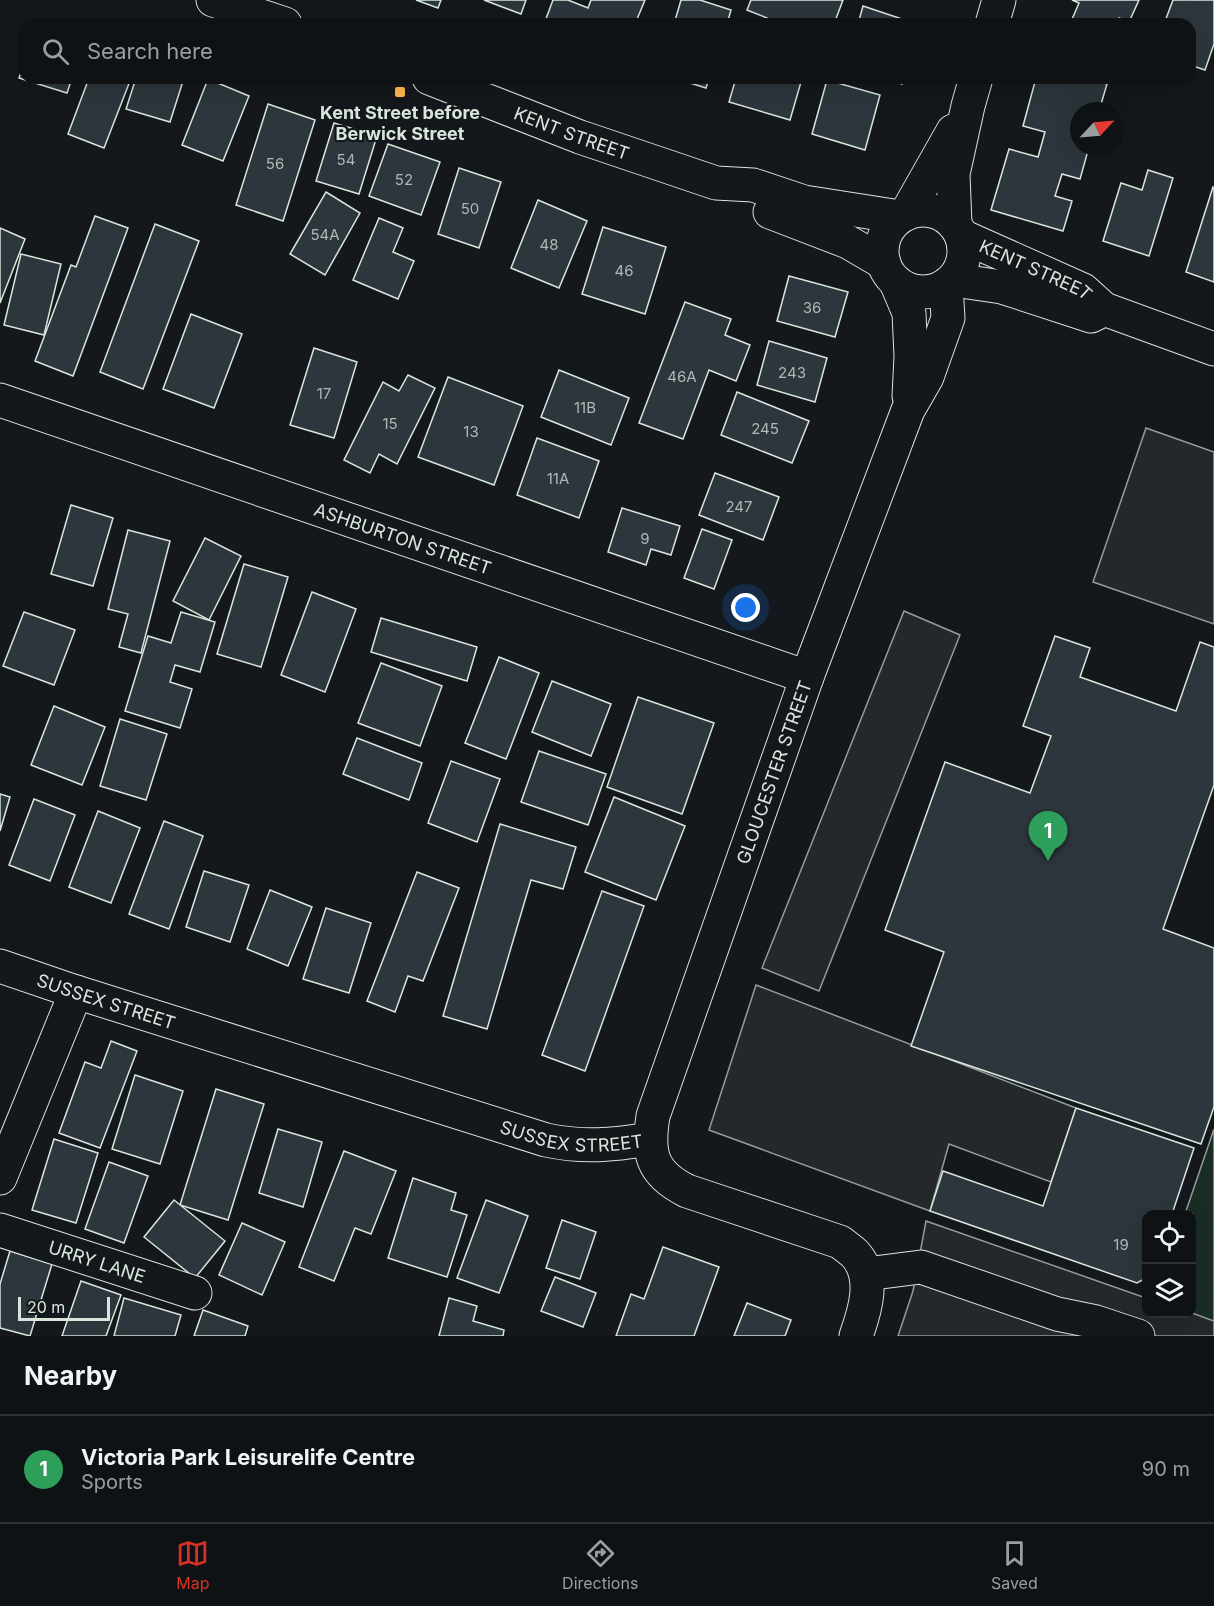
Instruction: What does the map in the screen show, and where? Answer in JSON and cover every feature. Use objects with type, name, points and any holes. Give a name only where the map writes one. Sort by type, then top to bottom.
[{"type":"street","points":[[213,0],[267,18]]},
{"type":"street","points":[[994,18],[999,0]]},
{"type":"street","name":"KENT STREET","points":[[444,84],[580,137],[716,183],[753,185],[804,202],[903,216]]},
{"type":"street","points":[[903,216],[972,92]]},
{"type":"street","points":[[959,231],[947,218],[927,210],[903,216],[892,224],[883,242],[890,272],[905,288],[917,292],[928,292],[940,289],[950,282],[960,270],[965,248],[959,231],[953,174],[972,92]]},
{"type":"street","name":"KENT STREET","points":[[716,183],[741,201],[848,242],[890,272]]},
{"type":"street","name":"KENT STREET","points":[[959,231],[1083,290],[1104,309],[1214,349]]},
{"type":"street","name":"GLOUCESTER STREET","points":[[890,272],[909,313],[911,356],[908,410]]},
{"type":"street","name":"KENT STREET","points":[[950,282],[1002,287],[1091,316],[1104,309]]},
{"type":"street","name":"GLOUCESTER STREET","points":[[650,1139],[653,1116],[807,677],[908,410],[927,377],[948,318],[950,282]]},
{"type":"street","name":"ASHBURTON STREET","points":[[0,400],[807,677]]},
{"type":"street","name":"SUSSEX STREET","points":[[0,966],[546,1140],[595,1146],[650,1139],[657,1169],[671,1183],[687,1191],[840,1242],[855,1254],[866,1274]]},
{"type":"street","points":[[0,1178],[76,992]]},
{"type":"street","name":"URRY LANE","points":[[0,1230],[195,1293]]},
{"type":"street","points":[[856,1336],[867,1295],[866,1274],[921,1267],[1057,1314],[1096,1322],[1138,1336]]},
{"type":"green space","points":[[1214,1129],[1214,1324],[1196,1316],[1196,1210],[1186,1210]]},
{"type":"shaded area","points":[[1146,428],[1214,452],[1214,624],[1093,582]]},
{"type":"shaded area","points":[[904,611],[960,635],[819,991],[762,968]]},
{"type":"shaded area","points":[[756,985],[1076,1108],[1051,1182],[949,1144],[930,1211],[709,1130]]},
{"type":"shaded area","points":[[926,1221],[1142,1297],[1142,1318],[1196,1318],[1196,1314],[1214,1321],[1214,1336],[898,1336],[913,1291]]},
{"type":"building","points":[[416,0],[441,0],[438,8]]},
{"type":"building","points":[[484,0],[526,0],[521,14]]},
{"type":"building","points":[[553,0],[568,0],[588,8],[591,0],[645,0],[638,18],[546,18]]},
{"type":"building","points":[[681,0],[700,0],[731,10],[729,18],[676,18]]},
{"type":"building","points":[[751,0],[843,0],[836,18],[767,18],[747,10]]},
{"type":"building","points":[[1072,0],[1139,0],[1131,18],[1073,18],[1079,3]]},
{"type":"building","points":[[1173,0],[1214,0],[1214,44],[1205,70],[1196,67],[1196,18],[1166,18]]},
{"type":"building","points":[[863,6],[899,18],[860,18]]},
{"type":"building","points":[[38,84],[70,84],[67,93]]},
{"type":"building","points":[[87,84],[129,84],[104,148],[68,134]]},
{"type":"building","points":[[134,84],[182,84],[170,122],[126,109]]},
{"type":"building","points":[[206,84],[220,84],[249,96],[223,161],[182,145]]},
{"type":"building","points":[[693,84],[707,84],[706,88]]},
{"type":"building","points":[[734,84],[800,84],[790,120],[729,102]]},
{"type":"building","points":[[826,84],[841,84],[880,95],[865,150],[812,134]]},
{"type":"building","points":[[1034,84],[1107,84],[1102,102],[1070,102],[1070,156],[1086,156],[1080,179],[1062,174],[1055,196],[1072,201],[1063,231],[991,210],[1009,149],[1038,157],[1045,132],[1023,126]]},
{"type":"building","points":[[268,104],[315,120],[283,221],[236,205]]},
{"type":"building","points":[[334,123],[377,136],[359,194],[316,181]]},
{"type":"building","points":[[388,144],[440,162],[421,215],[369,196]]},
{"type":"building","points":[[459,168],[501,182],[479,248],[438,234]]},
{"type":"building","points":[[1148,170],[1173,178],[1149,256],[1103,241],[1121,183],[1142,190]]},
{"type":"building","points":[[1214,188],[1214,282],[1186,272]]},
{"type":"building","points":[[326,192],[360,213],[325,275],[290,254]]},
{"type":"building","points":[[538,200],[587,221],[559,288],[511,268]]},
{"type":"building","points":[[95,216],[128,228],[73,376],[35,361],[71,265],[76,267]]},
{"type":"building","points":[[379,218],[403,228],[393,252],[414,261],[398,299],[353,280]]},
{"type":"building","points":[[155,224],[199,241],[143,389],[100,372]]},
{"type":"building","points":[[603,227],[666,247],[645,314],[582,294]]},
{"type":"building","points":[[0,228],[25,239],[0,303]]},
{"type":"building","points":[[21,254],[61,264],[44,335],[4,325]]},
{"type":"building","points":[[789,276],[848,292],[835,337],[777,321]]},
{"type":"building","points":[[685,302],[731,319],[725,335],[750,345],[736,381],[709,370],[683,439],[639,423]]},
{"type":"building","points":[[191,314],[242,334],[214,408],[163,389]]},
{"type":"building","points":[[769,341],[827,358],[815,402],[757,385]]},
{"type":"building","points":[[314,348],[357,362],[334,438],[290,425]]},
{"type":"building","points":[[559,370],[629,398],[611,445],[541,417]]},
{"type":"building","points":[[408,375],[435,388],[397,464],[379,454],[370,473],[344,460],[383,382],[399,391]]},
{"type":"building","points":[[448,377],[523,406],[494,485],[418,457]]},
{"type":"building","points":[[737,392],[809,421],[792,463],[721,435]]},
{"type":"building","points":[[537,438],[599,461],[579,518],[517,495]]},
{"type":"building","points":[[715,473],[779,497],[763,540],[699,515]]},
{"type":"building","points":[[71,505],[113,518],[93,586],[51,574]]},
{"type":"building","points":[[622,508],[680,526],[671,555],[651,549],[646,565],[608,552]]},
{"type":"building","points":[[702,529],[732,540],[714,589],[684,578]]},
{"type":"building","points":[[128,530],[170,541],[141,653],[119,647],[128,614],[108,609]]},
{"type":"building","points":[[205,538],[241,556],[209,620],[173,601]]},
{"type":"building","points":[[244,564],[288,577],[261,667],[217,654]]},
{"type":"building","points":[[312,592],[356,609],[325,692],[281,675]]},
{"type":"building","points":[[24,612],[75,630],[54,685],[3,666]]},
{"type":"building","points":[[181,612],[215,622],[200,672],[175,665],[170,682],[192,689],[180,728],[125,711],[148,636],[171,643]]},
{"type":"building","points":[[381,618],[477,647],[467,681],[371,652]]},
{"type":"building","points":[[1055,636],[1090,648],[1080,677],[1176,711],[1200,642],[1214,647],[1214,785],[1163,929],[1214,948],[1214,1107],[1201,1144],[911,1046],[944,952],[885,930],[945,762],[1030,793],[1051,736],[1023,726]]},
{"type":"building","points":[[499,657],[539,673],[506,759],[465,743]]},
{"type":"building","points":[[381,663],[442,686],[420,746],[358,723]]},
{"type":"building","points":[[552,681],[611,704],[591,756],[532,732]]},
{"type":"building","points":[[638,697],[714,723],[682,814],[607,787]]},
{"type":"building","points":[[54,706],[105,727],[82,785],[31,765]]},
{"type":"building","points":[[120,719],[167,734],[146,800],[100,786]]},
{"type":"building","points":[[357,738],[422,763],[409,800],[343,774]]},
{"type":"building","points":[[539,751],[606,774],[588,825],[521,802]]},
{"type":"building","points":[[451,761],[500,779],[477,842],[428,823]]},
{"type":"building","points":[[0,794],[10,797],[0,831]]},
{"type":"building","points":[[614,797],[685,826],[656,900],[585,872]]},
{"type":"building","points":[[34,799],[75,815],[50,881],[9,865]]},
{"type":"building","points":[[98,811],[140,828],[111,903],[69,887]]},
{"type":"building","points":[[164,821],[203,836],[169,929],[129,914]]},
{"type":"building","points":[[500,824],[576,847],[563,889],[531,880],[487,1029],[443,1016]]},
{"type":"building","points":[[204,871],[249,885],[230,942],[186,927]]},
{"type":"building","points":[[417,872],[459,888],[423,981],[408,976],[395,1012],[367,1001]]},
{"type":"building","points":[[270,890],[312,907],[288,966],[247,949]]},
{"type":"building","points":[[602,891],[644,906],[585,1071],[542,1055]]},
{"type":"building","points":[[326,908],[371,923],[349,993],[303,979]]},
{"type":"building","points":[[111,1041],[137,1051],[100,1148],[59,1133],[85,1062],[101,1068]]},
{"type":"building","points":[[135,1075],[183,1091],[160,1164],[112,1149]]},
{"type":"building","points":[[216,1089],[264,1104],[228,1220],[180,1205]]},
{"type":"building","points":[[1076,1108],[1194,1148],[1173,1210],[1142,1210],[1142,1280],[1137,1283],[930,1211],[943,1171],[1043,1206]]},
{"type":"building","points":[[278,1129],[322,1142],[303,1207],[259,1193]]},
{"type":"building","points":[[54,1139],[98,1153],[76,1223],[32,1210]]},
{"type":"building","points":[[344,1151],[396,1171],[371,1234],[355,1228],[334,1281],[299,1267]]},
{"type":"building","points":[[109,1162],[148,1176],[124,1243],[85,1229]]},
{"type":"building","points":[[413,1178],[456,1193],[451,1210],[467,1215],[447,1277],[388,1258]]},
{"type":"building","points":[[174,1200],[225,1241],[195,1278],[144,1237]]},
{"type":"building","points":[[486,1200],[528,1216],[499,1293],[457,1278]]},
{"type":"building","points":[[562,1220],[596,1232],[580,1279],[546,1268]]},
{"type":"building","points":[[242,1223],[285,1242],[262,1295],[219,1275]]},
{"type":"building","points":[[663,1247],[719,1267],[694,1336],[616,1336],[631,1294],[644,1299]]},
{"type":"building","points":[[10,1251],[52,1264],[30,1336],[0,1328],[0,1284]]},
{"type":"building","points":[[555,1277],[596,1293],[583,1327],[541,1311]]},
{"type":"building","points":[[81,1281],[121,1295],[106,1336],[62,1336]]},
{"type":"building","points":[[124,1298],[181,1315],[175,1336],[114,1336]]},
{"type":"building","points":[[449,1298],[477,1306],[473,1321],[504,1330],[503,1336],[439,1336]]},
{"type":"building","points":[[747,1303],[791,1320],[785,1336],[734,1336]]},
{"type":"building","points":[[203,1310],[248,1326],[245,1336],[194,1336]]},
{"type":"place","name":"Kent Street before Berwick Street","points":[[400,92]]},
{"type":"place","name":"Victoria Park Leisurelife Centre","points":[[1048,861]]}]
